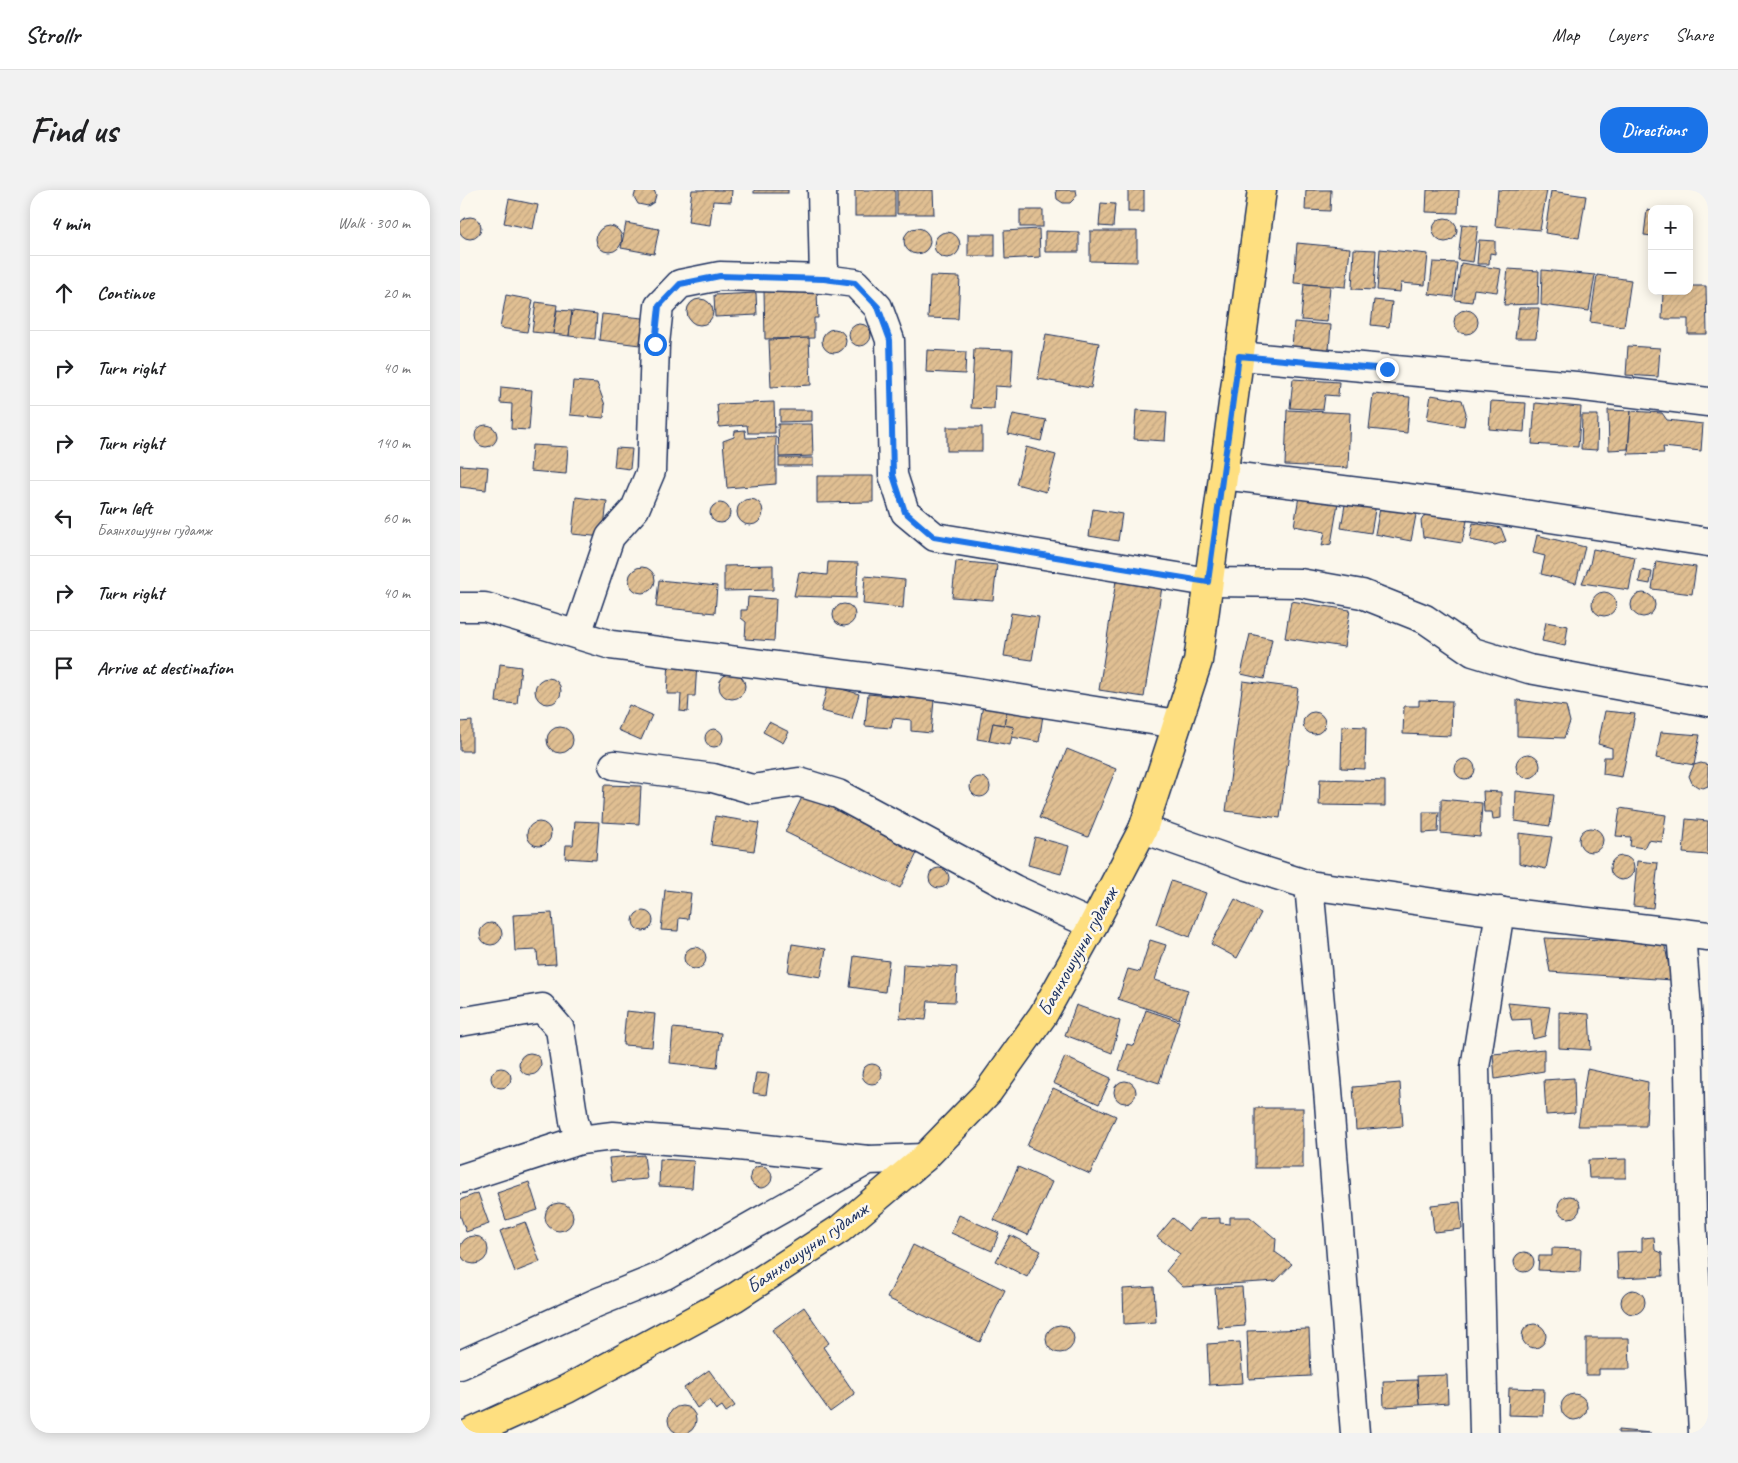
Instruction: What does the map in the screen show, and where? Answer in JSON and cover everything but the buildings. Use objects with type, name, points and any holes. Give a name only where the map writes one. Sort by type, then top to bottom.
[{"type":"main road","name":"Баянхошууны гудамж","points":[[470,1433],[567,1388],[734,1298],[840,1228],[924,1158],[988,1092],[1043,1015],[1093,926],[1143,828],[1198,661],[1262,190]]},
{"type":"street","points":[[822,190],[824,279]]},
{"type":"street","points":[[577,634],[610,537],[635,509],[651,471],[655,344],[659,306],[680,284],[720,276],[824,279],[855,283],[878,307],[890,340],[893,475],[905,512],[934,537],[1208,582],[1300,583],[1362,594],[1425,619],[1473,652],[1510,664],[1708,702]]},
{"type":"street","points":[[1239,356],[1576,386],[1708,402]]},
{"type":"street","points":[[1223,475],[1470,506],[1708,542]]},
{"type":"street","points":[[460,607],[485,607],[612,645],[944,687],[1177,724]]},
{"type":"street","points":[[614,766],[713,778],[752,789],[799,782],[838,794],[1014,889],[1093,926]]},
{"type":"street","points":[[1143,828],[1248,866],[1309,885],[1500,911],[1708,936]]},
{"type":"street","points":[[1309,885],[1328,1090],[1355,1433]]},
{"type":"street","points":[[1484,1433],[1475,1068],[1500,911]]},
{"type":"street","points":[[1681,933],[1688,1022],[1692,1217],[1703,1433]]},
{"type":"street","points":[[460,1022],[542,1008],[560,1029],[574,1121],[580,1140]]},
{"type":"street","points":[[460,1179],[580,1140],[613,1136],[730,1145],[868,1160],[924,1158]]},
{"type":"street","points":[[460,1365],[665,1274],[868,1160]]},
{"type":"route","points":[[655,344],[659,306],[680,284],[720,276],[824,279],[855,283],[878,307],[890,340],[893,475],[905,512],[934,537],[1208,582],[1239,356],[1387,369]]}]
